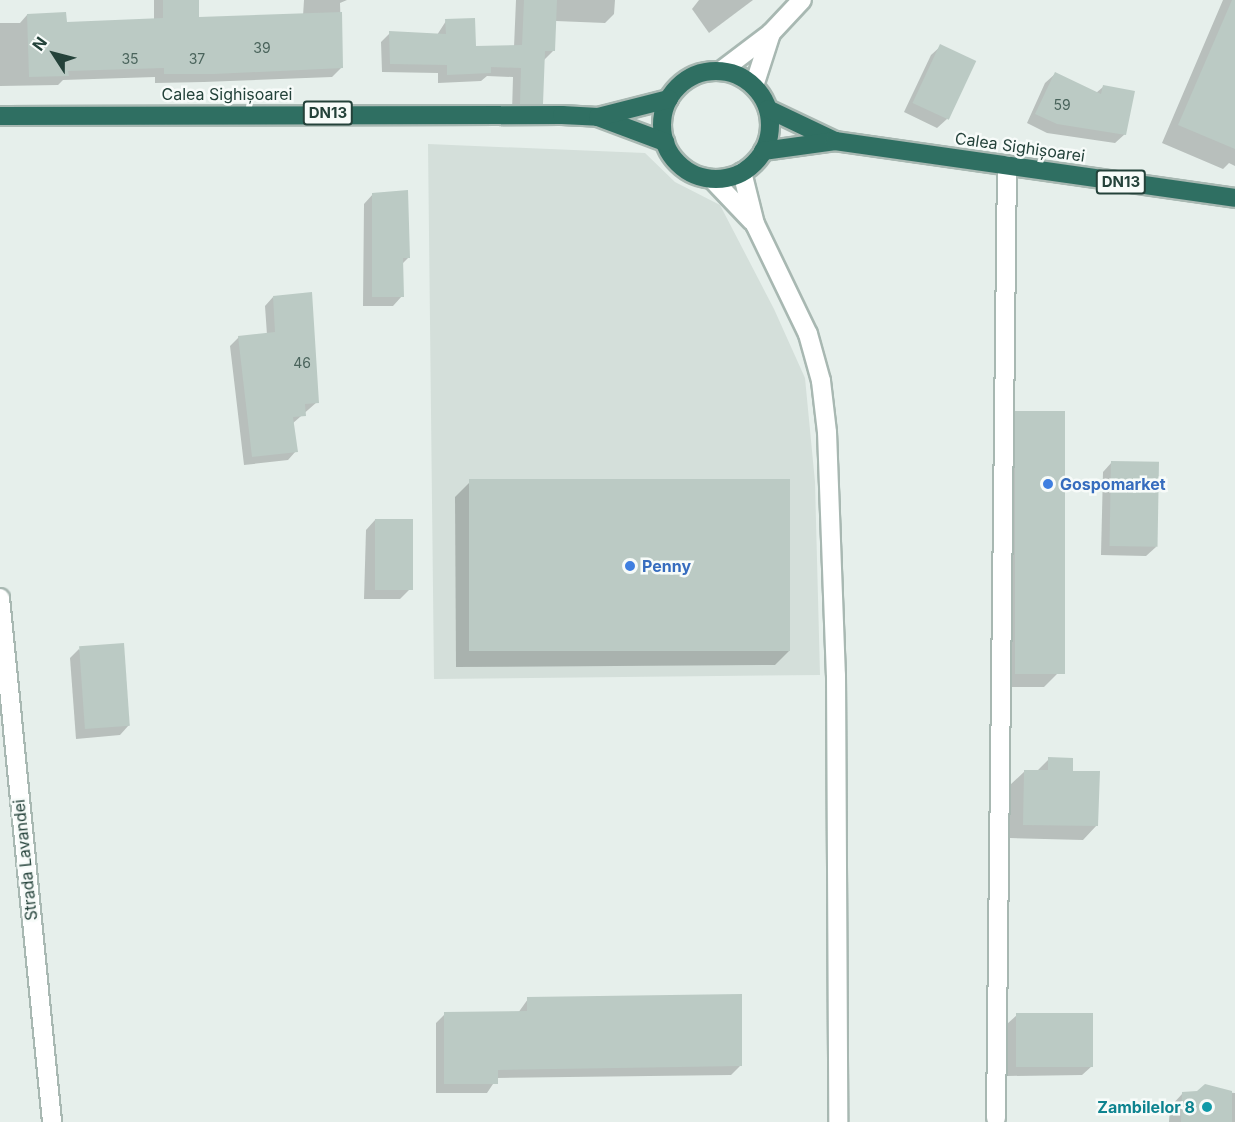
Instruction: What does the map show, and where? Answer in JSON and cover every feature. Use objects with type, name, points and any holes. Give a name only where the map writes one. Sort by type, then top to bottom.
[{"type":"highway","points":[[669,99],[663,120],[665,142],[683,167],[712,179],[742,172],[763,151],[770,131],[768,109],[754,86],[739,75],[721,71]]},
{"type":"highway","name":"DN13","points":[[669,99],[691,78],[721,71]]},
{"type":"highway","name":"Calea Sighișoarei","points":[[0,116],[319,113],[598,117],[669,99]]},
{"type":"highway","name":"Calea Sighișoarei","points":[[768,109],[835,141]]},
{"type":"highway","name":"Calea Sighișoarei","points":[[598,117],[665,142]]},
{"type":"highway","name":"Calea Sighișoarei","points":[[763,151],[835,141],[1235,198]]},
{"type":"street","points":[[721,71],[771,33],[802,0]]},
{"type":"street","points":[[754,86],[771,33]]},
{"type":"street","points":[[996,1118],[1007,165]]},
{"type":"street","points":[[742,172],[755,224],[808,334],[821,381],[827,432],[836,675],[838,1122]]},
{"type":"street","points":[[712,179],[755,224]]},
{"type":"street","name":"Strada Lavandei","points":[[0,598],[52,1122]]},
{"type":"shaded area","points":[[428,144],[645,153],[675,182],[720,205],[774,309],[805,378],[815,482],[820,675],[434,679]]},
{"type":"building","points":[[163,0],[199,0],[199,17],[342,12],[343,68],[164,74],[164,68],[68,71],[69,76],[29,77],[27,14],[66,12],[67,22],[163,18]]},
{"type":"building","points":[[524,0],[557,0],[555,51],[545,51],[543,104],[520,104],[521,68],[491,67],[491,73],[447,75],[447,65],[390,64],[389,31],[446,34],[445,19],[475,18],[476,46],[522,45]]},
{"type":"building","points":[[1232,0],[1235,0],[1235,149],[1178,125]]},
{"type":"building","points":[[940,44],[976,61],[949,120],[913,103]]},
{"type":"building","points":[[1055,72],[1101,94],[1103,85],[1135,91],[1126,135],[1057,124],[1035,114]]},
{"type":"building","points":[[408,190],[410,258],[403,258],[404,297],[372,297],[372,193]]},
{"type":"building","points":[[312,292],[319,403],[305,404],[306,416],[293,417],[298,452],[252,457],[238,336],[275,332],[273,296]]},
{"type":"building","points":[[1015,411],[1065,411],[1065,674],[1015,674]]},
{"type":"building","points":[[1111,461],[1159,462],[1158,547],[1110,546]]},
{"type":"building","name":"Penny","points":[[469,479],[790,479],[790,651],[469,651]]},
{"type":"building","points":[[375,519],[413,519],[413,590],[375,590]]},
{"type":"building","points":[[124,643],[130,726],[85,729],[79,646]]},
{"type":"building","points":[[1048,757],[1073,758],[1073,771],[1100,771],[1098,826],[1023,825],[1024,770],[1048,770]]},
{"type":"building","points":[[742,994],[742,1066],[498,1070],[498,1084],[444,1084],[444,1012],[527,1011],[527,997]]},
{"type":"building","points":[[1016,1013],[1093,1013],[1093,1067],[1016,1067]]},
{"type":"building","name":"Zambilelor 8","points":[[1205,1084],[1232,1091],[1232,1122],[1181,1122],[1182,1092],[1197,1091]]},
{"type":"place","name":"Gospomarket","points":[[1048,484]]},
{"type":"place","name":"Penny","points":[[630,566]]},
{"type":"place","name":"Zambilelor 8","points":[[1207,1107]]}]
